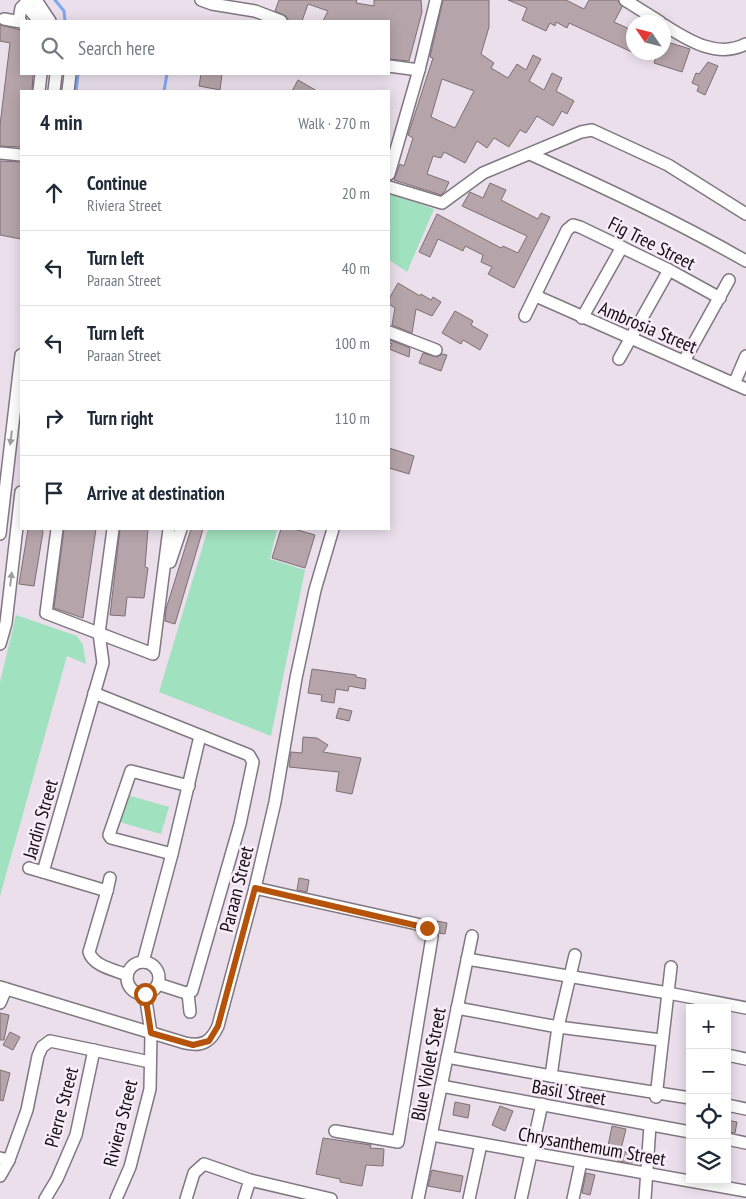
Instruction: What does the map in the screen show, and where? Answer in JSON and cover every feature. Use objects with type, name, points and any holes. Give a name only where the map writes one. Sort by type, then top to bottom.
[{"type":"street","points":[[201,0],[212,4],[255,11],[278,20]]},
{"type":"street","points":[[390,171],[419,70],[436,0]]},
{"type":"street","points":[[625,0],[649,15]]},
{"type":"street","points":[[20,20],[21,8],[30,1]]},
{"type":"street","points":[[30,1],[39,20]]},
{"type":"street","points":[[30,1],[49,20]]},
{"type":"street","points":[[4,19],[20,21]]},
{"type":"street","points":[[671,30],[713,50],[736,49],[746,44]]},
{"type":"street","points":[[390,66],[419,70]]},
{"type":"street","points":[[39,90],[41,75]]},
{"type":"street","points":[[54,90],[56,75]]},
{"type":"street","points":[[68,90],[70,75]]},
{"type":"street","points":[[390,186],[442,203],[483,173],[581,132],[592,130],[668,165],[746,214]]},
{"type":"street","points":[[0,153],[20,155]]},
{"type":"street","points":[[530,154],[603,187],[708,239],[746,261]]},
{"type":"street","name":"Fig Tree Street","points":[[536,296],[567,230],[573,226],[580,227],[669,270],[720,298]]},
{"type":"street","points":[[582,318],[622,247]]},
{"type":"street","points":[[619,359],[629,338],[669,270]]},
{"type":"street","points":[[684,361],[729,280]]},
{"type":"street","points":[[525,316],[536,296]]},
{"type":"street","name":"Ambrosia Street","points":[[536,296],[746,389]]},
{"type":"street","points":[[390,332],[436,350]]},
{"type":"street","points":[[734,384],[746,356]]},
{"type":"street","points":[[0,534],[20,364]]},
{"type":"street","points":[[0,644],[20,499]]},
{"type":"street","points":[[46,613],[57,530]]},
{"type":"street","points":[[99,633],[112,530]]},
{"type":"street","points":[[34,608],[157,656],[162,584],[169,530]]},
{"type":"street","points":[[162,584],[181,530]]},
{"type":"street","name":"Paraan Street","points":[[3,988],[193,1045],[209,1041],[213,1036],[218,1026],[255,888],[275,802],[296,678],[315,590],[333,530]]},
{"type":"street","name":"Jardin Street","points":[[99,633],[103,663],[43,872],[107,890]]},
{"type":"street","points":[[94,693],[249,755],[253,762],[240,824],[192,991],[188,993]]},
{"type":"street","points":[[144,962],[200,736]]},
{"type":"street","points":[[172,854],[111,838],[109,835],[131,771],[189,786]]},
{"type":"street","points":[[30,868],[43,872]]},
{"type":"street","points":[[110,878],[89,952],[91,958],[97,963],[127,975]]},
{"type":"street","points":[[255,888],[417,924],[431,931],[432,937],[398,1142],[335,1131]]},
{"type":"street","name":"Blue Violet Street","points":[[418,1199],[472,936]]},
{"type":"street","points":[[551,1076],[558,1028],[575,955]]},
{"type":"street","points":[[467,959],[746,1008]]},
{"type":"street","points":[[144,962],[156,970],[158,984],[150,993],[145,994],[133,992],[129,987],[127,975],[133,965],[144,962]]},
{"type":"street","points":[[656,1096],[661,1040],[671,967]]},
{"type":"street","points":[[158,984],[188,993]]},
{"type":"street","points":[[0,1003],[3,988]]},
{"type":"street","points":[[188,993],[190,1012]]},
{"type":"street","name":"Riviera Street","points":[[116,1199],[130,1167],[150,1089],[151,1033],[145,994]]},
{"type":"street","points":[[457,1008],[558,1028],[661,1040]]},
{"type":"street","points":[[0,1176],[5,1159],[27,1110],[42,1047],[50,1041],[150,1062]]},
{"type":"street","name":"Pierre Street","points":[[45,1199],[76,1135],[94,1050]]},
{"type":"street","points":[[731,1056],[746,1058]]},
{"type":"street","points":[[447,1057],[656,1096],[686,1098]]},
{"type":"street","name":"Basil Street","points":[[441,1086],[686,1131]]},
{"type":"street","points":[[150,1089],[163,1092]]},
{"type":"street","points":[[522,1199],[542,1104]]},
{"type":"street","points":[[731,1106],[746,1109]]},
{"type":"street","points":[[645,1199],[650,1125]]},
{"type":"street","name":"Chrysanthemum Street","points":[[432,1135],[746,1191]]},
{"type":"street","points":[[731,1140],[746,1143]]},
{"type":"street","points":[[469,1199],[481,1144]]},
{"type":"street","points":[[573,1199],[581,1162]]},
{"type":"street","points":[[186,1199],[194,1173],[204,1164],[303,1196],[331,1199]]},
{"type":"street","points":[[244,1199],[250,1180]]},
{"type":"green space","points":[[390,193],[434,209],[407,272],[390,261]]},
{"type":"green space","points":[[208,530],[277,530],[270,559],[305,570],[271,736],[159,692]]},
{"type":"green space","points":[[16,615],[77,636],[83,645],[86,664],[67,656],[0,896],[0,682]]},
{"type":"green space","points":[[124,794],[169,807],[161,834],[116,821]]},
{"type":"building","points":[[279,0],[357,0],[356,3],[374,6],[374,0],[421,0],[422,12],[409,61],[390,59],[390,20],[324,20],[328,11],[308,4],[302,20],[288,20],[286,16],[275,11]]},
{"type":"building","points":[[443,0],[489,0],[489,27],[481,54],[494,63],[491,68],[508,78],[517,64],[526,70],[533,55],[541,59],[529,81],[544,90],[552,73],[562,78],[556,91],[574,101],[567,114],[562,111],[553,126],[537,116],[526,133],[520,130],[509,147],[494,138],[487,148],[477,141],[465,163],[444,152],[441,158],[433,156],[427,174],[449,182],[441,195],[394,180],[400,164],[404,166],[413,138],[408,135],[433,58],[430,57]],"holes":[[[442,79],[474,91],[455,128],[431,117]]]},
{"type":"building","points":[[508,0],[566,0],[584,9],[589,0],[618,0],[622,7],[614,22],[626,27],[626,49],[569,23],[567,28],[556,22],[555,26],[550,23],[546,31],[522,20],[527,8]]},
{"type":"building","points":[[0,25],[20,30],[20,75],[33,75],[32,90],[20,90],[20,147],[0,146],[0,125],[10,43],[0,41]]},
{"type":"building","points":[[671,43],[690,49],[682,72],[654,63],[655,60],[671,60]]},
{"type":"building","points":[[708,62],[718,66],[705,95],[697,91],[699,86],[692,83],[696,73],[699,74]]},
{"type":"building","points":[[201,75],[222,75],[220,90],[199,86]]},
{"type":"building","points":[[298,80],[315,90],[293,90]]},
{"type":"building","points":[[0,161],[20,162],[20,239],[0,235]]},
{"type":"building","points":[[490,183],[506,190],[501,200],[538,219],[541,213],[550,217],[514,288],[488,274],[492,267],[481,262],[483,255],[465,246],[463,251],[438,239],[430,257],[419,252],[437,214],[501,248],[503,246],[518,253],[527,236],[462,206],[470,192],[483,198]]},
{"type":"building","points":[[398,283],[420,296],[421,294],[431,300],[433,297],[441,302],[432,316],[416,309],[412,333],[392,325],[395,308],[390,305],[390,297]]},
{"type":"building","points":[[455,311],[473,321],[471,325],[488,335],[480,350],[463,340],[461,344],[442,333]]},
{"type":"building","points":[[390,340],[410,348],[409,357],[390,349],[392,344]]},
{"type":"building","points":[[423,353],[437,357],[442,354],[447,355],[441,371],[419,363]]},
{"type":"building","points":[[390,448],[414,456],[409,474],[390,468]]},
{"type":"building","points":[[28,530],[42,530],[34,586],[19,584]]},
{"type":"building","points":[[64,530],[96,530],[83,618],[54,608]]},
{"type":"building","points":[[120,530],[148,530],[145,567],[148,568],[144,598],[127,597],[125,616],[110,615]]},
{"type":"building","points":[[191,530],[203,530],[175,624],[165,621],[166,609]]},
{"type":"building","points":[[281,530],[298,530],[315,535],[305,568],[272,558]]},
{"type":"building","points":[[312,669],[356,675],[356,677],[366,679],[365,689],[349,686],[348,691],[336,689],[334,703],[321,701],[322,695],[308,693]]},
{"type":"building","points":[[339,708],[352,711],[349,721],[336,718]]},
{"type":"building","points":[[303,737],[317,738],[328,745],[323,752],[361,758],[352,794],[336,791],[339,772],[289,767],[291,752],[302,753]]},
{"type":"building","points":[[299,878],[309,880],[307,892],[297,890]]},
{"type":"building","points":[[437,921],[447,923],[445,934],[439,933]]},
{"type":"building","points":[[0,1013],[9,1015],[4,1040],[0,1040]]},
{"type":"building","points":[[10,1032],[20,1037],[13,1050],[3,1045]]},
{"type":"building","points":[[0,1070],[10,1073],[3,1101],[0,1100]]},
{"type":"building","points":[[589,1091],[601,1094],[598,1107],[586,1105]]},
{"type":"building","points":[[455,1102],[470,1105],[468,1118],[453,1115]]},
{"type":"building","points":[[500,1106],[513,1111],[505,1131],[492,1125]]},
{"type":"building","points":[[731,1121],[737,1122],[735,1133],[731,1132]]},
{"type":"building","points":[[612,1126],[626,1129],[621,1149],[608,1146]]},
{"type":"building","points":[[323,1138],[371,1145],[370,1148],[384,1149],[383,1166],[366,1165],[362,1186],[340,1182],[340,1179],[316,1174]]},
{"type":"building","points":[[621,1151],[634,1154],[632,1163],[618,1161]]},
{"type":"building","points":[[432,1170],[463,1176],[460,1192],[428,1186]]},
{"type":"building","points":[[586,1173],[595,1175],[590,1195],[582,1193]]},
{"type":"waterway","points":[[55,0],[64,11],[65,20]]},
{"type":"waterway","points":[[76,90],[78,75]]},
{"type":"waterway","points":[[164,90],[167,75]]},
{"type":"route","points":[[145,994],[151,1033],[193,1045],[209,1041],[218,1026],[255,888],[417,924],[427,928]]}]
